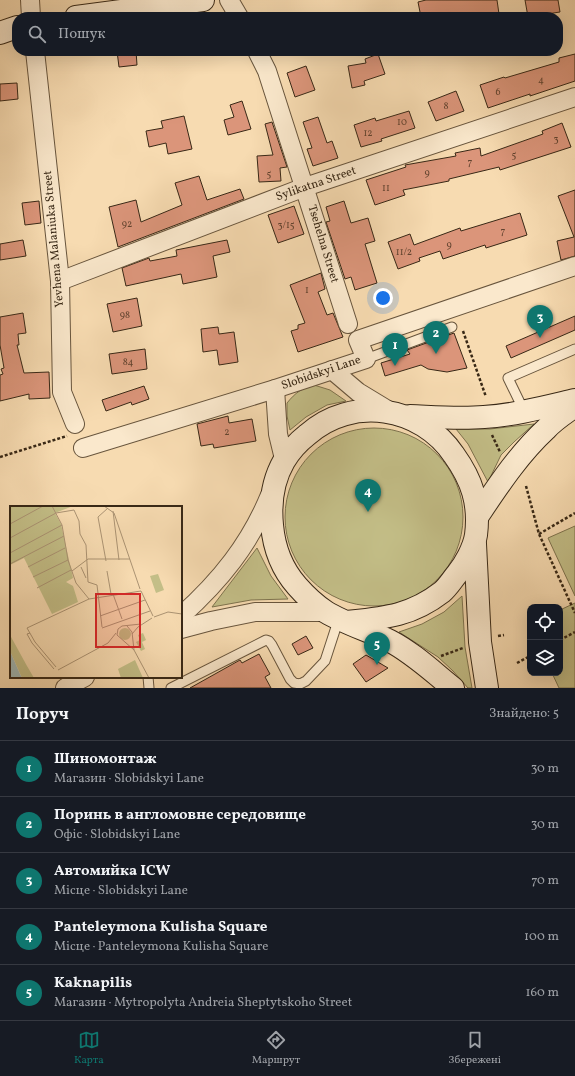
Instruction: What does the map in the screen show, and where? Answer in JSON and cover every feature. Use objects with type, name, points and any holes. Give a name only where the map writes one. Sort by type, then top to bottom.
[{"type":"main road","points":[[112,12],[200,0]]},
{"type":"main road","points":[[0,33],[12,29]]},
{"type":"main road","points":[[453,688],[423,663],[392,642],[337,617],[297,586],[282,564],[273,538],[271,513],[274,487],[284,460],[296,444],[316,427],[339,415],[365,410],[448,418],[485,407],[524,411],[575,400]]},
{"type":"main road","points":[[477,517],[509,470],[529,446],[547,427],[575,406]]},
{"type":"main road","points":[[397,413],[427,427],[447,444],[469,478],[473,490],[477,517],[475,541],[480,642],[487,688]]},
{"type":"main road","points":[[337,617],[384,618],[414,610],[443,591],[462,568],[475,541]]},
{"type":"street","points":[[30,0],[31,12]]},
{"type":"street","points":[[230,0],[236,12]]},
{"type":"street","name":"Yevhena Malaniuka Street","points":[[36,56],[60,281],[62,392],[75,424]]},
{"type":"street","name":"Tsehelna Street","points":[[260,56],[267,71],[348,324]]},
{"type":"street","name":"Sylikatna Street","points":[[60,281],[305,187],[575,97]]},
{"type":"street","name":"Slobidskyi Lane","points":[[83,448],[275,389],[366,359],[358,340],[575,266]]},
{"type":"street","points":[[332,370],[358,392],[397,413]]},
{"type":"street","points":[[275,389],[278,434],[284,460]]},
{"type":"street","points":[[182,615],[207,592],[234,560],[260,519],[274,487]]},
{"type":"street","points":[[182,629],[255,612],[337,617]]},
{"type":"street","points":[[65,688],[83,678]]},
{"type":"lane","points":[[366,359],[452,327]]},
{"type":"lane","points":[[524,411],[508,378],[575,349]]},
{"type":"lane","points":[[171,688],[266,640],[272,645],[290,679],[294,684],[300,684],[306,681],[325,661],[337,617]]},
{"type":"lane","points":[[148,678],[149,688]]},
{"type":"path","points":[[454,307],[485,407],[509,470]]},
{"type":"path","points":[[0,456],[77,433],[75,424]]},
{"type":"path","points":[[526,486],[539,534],[575,613]]},
{"type":"path","points":[[539,534],[575,513]]},
{"type":"path","points":[[563,638],[575,632]]},
{"type":"path","points":[[423,663],[480,642],[504,635]]},
{"type":"path","points":[[517,663],[527,658]]},
{"type":"shaded area","points":[[314,385],[330,390],[346,401],[327,405],[306,417],[290,430],[287,416],[287,403],[299,391]]},
{"type":"shaded area","points":[[534,424],[501,455],[488,482],[468,444],[456,429],[490,429]]},
{"type":"shaded area","points":[[365,428],[383,428],[408,435],[423,443],[437,454],[448,468],[456,483],[463,508],[463,526],[456,551],[448,566],[437,580],[423,591],[400,602],[383,606],[365,606],[348,602],[332,595],[318,586],[305,573],[296,559],[289,543],[285,526],[285,508],[289,491],[296,475],[305,461],[318,448],[332,439],[348,432]]},
{"type":"shaded area","points":[[575,526],[575,596],[548,538]]},
{"type":"shaded area","points":[[257,548],[271,576],[288,599],[251,600],[212,607]]},
{"type":"shaded area","points":[[462,596],[465,647],[472,688],[468,688],[438,657],[399,632],[422,624],[444,612]]},
{"type":"shaded area","points":[[575,603],[575,688],[559,688],[553,676],[563,676],[563,609]]},
{"type":"building","points":[[426,0],[497,0],[499,12],[420,12],[418,2]]},
{"type":"building","points":[[525,0],[558,0],[560,12],[527,12]]},
{"type":"building","points":[[575,54],[575,81],[488,108],[480,85],[559,62],[559,58]]},
{"type":"building","points":[[118,56],[136,56],[137,65],[119,67]]},
{"type":"building","points":[[373,56],[379,56],[385,74],[364,81],[365,85],[352,88],[348,66],[366,63],[365,59]]},
{"type":"building","points":[[306,66],[315,90],[295,97],[287,73]]},
{"type":"building","points":[[17,83],[18,99],[0,101],[0,84]]},
{"type":"building","points":[[456,91],[464,111],[436,121],[428,102]]},
{"type":"building","points":[[242,101],[251,129],[228,135],[224,120],[234,117],[230,105]]},
{"type":"building","points":[[409,111],[415,128],[381,139],[382,141],[361,147],[354,125],[375,118],[376,121]]},
{"type":"building","points":[[184,116],[192,149],[168,154],[166,143],[149,147],[146,131],[163,128],[161,121]]},
{"type":"building","points":[[318,117],[327,143],[332,141],[338,158],[313,166],[307,149],[312,148],[303,122]]},
{"type":"building","points":[[272,122],[287,167],[280,168],[281,181],[259,182],[257,156],[273,155],[265,124]]},
{"type":"building","points":[[562,123],[571,147],[500,170],[499,167],[449,179],[449,181],[403,190],[405,195],[375,205],[366,180],[406,167],[405,165],[456,156],[455,153],[480,148],[481,156],[543,134],[542,131]]},
{"type":"building","points":[[199,176],[207,200],[240,189],[244,199],[118,247],[109,207],[136,200],[141,222],[182,205],[175,183]]},
{"type":"building","points":[[575,190],[575,256],[561,260],[557,241],[574,237],[558,196]]},
{"type":"building","points":[[39,201],[41,223],[25,225],[22,203]]},
{"type":"building","points":[[344,201],[351,223],[368,218],[375,241],[365,244],[377,283],[355,290],[351,277],[345,279],[326,222],[330,221],[326,207]]},
{"type":"building","points":[[294,206],[304,234],[278,243],[268,215]]},
{"type":"building","points":[[520,213],[527,235],[486,248],[485,245],[443,259],[440,251],[419,258],[420,261],[398,269],[388,242],[410,234],[414,245],[460,228],[461,231]]},
{"type":"building","points":[[23,240],[26,256],[0,260],[0,244]]},
{"type":"building","points":[[227,240],[230,252],[213,256],[217,277],[183,284],[181,274],[126,286],[122,268],[149,258],[150,261],[177,256],[176,250]]},
{"type":"building","points":[[321,273],[325,289],[318,292],[327,315],[333,313],[343,337],[298,352],[291,331],[298,329],[298,325],[305,323],[290,285]]},
{"type":"building","points":[[137,298],[142,326],[113,332],[107,304]]},
{"type":"building","points":[[23,313],[26,333],[18,334],[19,345],[17,345],[24,373],[49,372],[50,398],[29,399],[29,394],[0,401],[0,375],[3,374],[1,369],[4,368],[0,345],[0,317]]},
{"type":"building","points":[[575,316],[575,330],[511,358],[506,346]]},
{"type":"building","points":[[218,327],[219,334],[234,332],[238,362],[219,365],[217,350],[203,352],[201,329]]},
{"type":"building","points":[[454,333],[467,368],[447,372],[428,369],[421,365],[385,376],[381,363],[410,354],[407,350]]},
{"type":"building","points":[[145,349],[147,369],[112,374],[109,354]]},
{"type":"building","points":[[144,386],[149,399],[132,405],[131,402],[106,411],[102,400]]},
{"type":"building","points":[[228,416],[229,423],[252,419],[256,441],[214,448],[213,444],[201,446],[197,424]]},
{"type":"building","points":[[306,636],[313,648],[298,655],[292,644]]},
{"type":"building","points":[[259,654],[270,674],[265,677],[271,688],[190,688],[240,660],[242,663]]},
{"type":"building","points":[[366,655],[388,668],[366,682],[353,664]]},
{"type":"place","name":"Автомийка ICW","points":[[540,338]]},
{"type":"place","name":"Поринь в англомовне середовище","points":[[436,354]]},
{"type":"place","name":"Шиномонтаж","points":[[395,366]]},
{"type":"place","name":"Panteleymona Kulisha Square","points":[[368,512]]},
{"type":"place","name":"Kaknapilis","points":[[377,665]]}]
